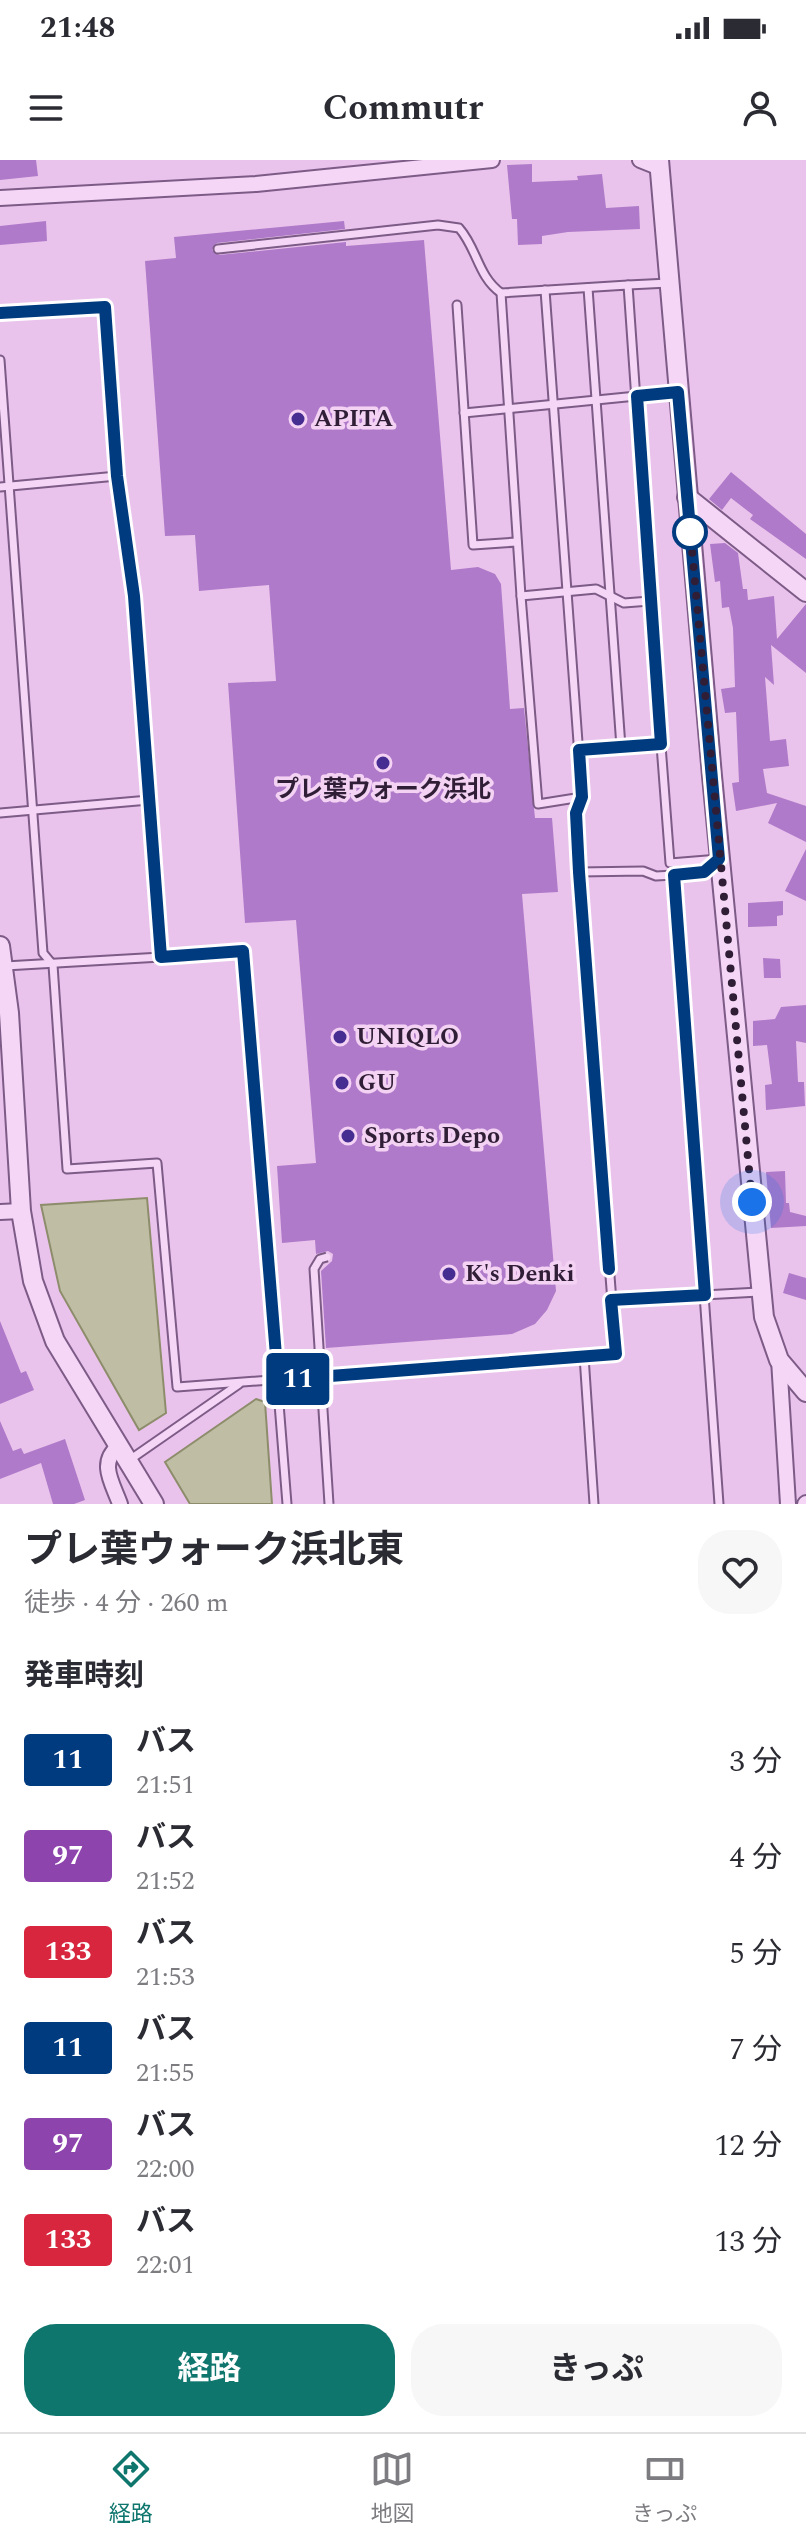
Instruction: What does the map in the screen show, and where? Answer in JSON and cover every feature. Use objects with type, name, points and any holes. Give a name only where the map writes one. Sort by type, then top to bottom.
[{"type":"street","points":[[0,198],[256,184],[443,162],[492,160]]},
{"type":"street","points":[[640,160],[659,164],[719,859],[761,1291],[769,1337],[779,1360],[806,1392]]},
{"type":"street","points":[[687,497],[806,592]]},
{"type":"street","points":[[0,946],[21,1211],[33,1281],[55,1341],[154,1504]]},
{"type":"street","points":[[0,1212],[21,1211]]},
{"type":"street","points":[[779,1360],[788,1504]]},
{"type":"street","points":[[120,1504],[107,1470],[109,1456],[122,1454]]},
{"type":"lane","points":[[218,249],[438,225],[459,228],[487,283],[501,293],[669,283]]},
{"type":"lane","points":[[628,285],[670,863],[719,859]]},
{"type":"lane","points":[[588,288],[621,747]]},
{"type":"lane","points":[[0,360],[43,953],[53,965],[67,1169],[157,1163],[177,1387],[616,1354],[579,872],[576,813],[582,797],[545,290]]},
{"type":"lane","points":[[501,293],[538,804],[582,797]]},
{"type":"lane","points":[[457,305],[473,545],[517,542]]},
{"type":"lane","points":[[0,313],[105,307],[117,476],[134,596],[161,957]]},
{"type":"lane","points":[[464,413],[678,392]]},
{"type":"lane","points":[[0,487],[117,476]]},
{"type":"lane","points":[[521,596],[596,589],[624,603],[650,601]]},
{"type":"lane","points":[[579,750],[661,744]]},
{"type":"lane","points":[[0,813],[149,800]]},
{"type":"lane","points":[[579,872],[643,871],[656,876],[674,875],[704,872],[719,859]]},
{"type":"lane","points":[[674,875],[719,1504]]},
{"type":"lane","points":[[3,966],[243,951],[287,1504]]},
{"type":"lane","points":[[327,1257],[320,1259],[314,1269],[329,1504]]},
{"type":"lane","points":[[611,1300],[761,1291]]},
{"type":"lane","points":[[584,1356],[594,1504]]},
{"type":"lane","points":[[122,1454],[241,1383]]},
{"type":"shaded area","points":[[147,1198],[166,1413],[139,1430],[60,1291],[41,1205]]},
{"type":"shaded area","points":[[256,1399],[265,1402],[272,1504],[190,1504],[165,1462]]},
{"type":"building","points":[[0,160],[36,160],[38,176],[0,180]]},
{"type":"building","points":[[532,164],[532,182],[578,180],[577,176],[602,174],[606,208],[639,206],[640,229],[568,232],[542,236],[542,244],[518,245],[517,219],[512,219],[507,165]]},
{"type":"building","points":[[46,221],[47,241],[0,245],[0,226]]},
{"type":"building","name":"プレ葉ウォーク浜北","points":[[344,221],[345,229],[217,243],[212,250],[219,255],[346,242],[346,246],[424,240],[451,570],[478,567],[495,574],[501,584],[510,709],[524,708],[535,818],[552,818],[558,892],[522,894],[556,1291],[547,1310],[535,1324],[512,1334],[326,1348],[321,1271],[332,1261],[333,1254],[328,1251],[316,1254],[315,1240],[282,1243],[277,1166],[316,1163],[296,920],[245,923],[228,683],[276,681],[269,585],[199,591],[195,535],[165,536],[145,261],[176,258],[174,237]]},
{"type":"building","points":[[731,472],[806,534],[806,559],[750,519],[753,515],[731,498],[722,510],[709,499]]},
{"type":"building","points":[[725,543],[738,553],[743,589],[747,589],[748,600],[774,596],[777,639],[806,604],[806,673],[771,645],[774,685],[765,677],[770,741],[786,739],[789,766],[763,769],[767,793],[806,806],[806,842],[768,823],[777,803],[736,811],[732,783],[739,782],[736,712],[725,713],[721,689],[735,687],[733,628],[729,607],[722,608],[720,581],[715,582],[710,544]]},
{"type":"building","points":[[806,849],[806,901],[785,891]]},
{"type":"building","points":[[783,901],[783,915],[777,916],[777,926],[748,927],[748,903]]},
{"type":"building","points":[[763,958],[780,959],[781,978],[764,978]]},
{"type":"building","points":[[806,1005],[806,1043],[796,1041],[798,1082],[804,1082],[805,1106],[766,1110],[765,1085],[772,1084],[767,1045],[753,1046],[753,1021],[775,1019],[781,1007]]},
{"type":"building","points":[[785,1171],[786,1203],[789,1203],[790,1212],[806,1216],[806,1226],[771,1228],[766,1172]]},
{"type":"building","points":[[789,1273],[806,1278],[806,1300],[783,1293]]},
{"type":"building","points":[[0,1321],[21,1373],[26,1371],[34,1390],[0,1404]]},
{"type":"building","points":[[0,1421],[13,1451],[21,1448],[24,1454],[65,1439],[85,1500],[74,1504],[53,1504],[41,1463],[0,1479]]},
{"type":"bus line","name":"11","points":[[0,313],[105,307],[117,476],[134,596],[161,957],[243,951],[278,1380],[616,1354],[611,1300],[705,1295],[674,875],[704,872],[719,859],[678,392],[637,396],[661,744],[579,750],[582,797],[576,813],[579,872],[609,1269]]},
{"type":"place","name":"APITA","points":[[298,419]]},
{"type":"place","name":"プレ葉ウォーク浜北","points":[[383,763]]},
{"type":"place","name":"UNIQLO","points":[[340,1037]]},
{"type":"place","name":"GU","points":[[342,1083]]},
{"type":"place","name":"Sports Depo","points":[[348,1136]]},
{"type":"place","name":"K's Denki","points":[[449,1274]]},
{"type":"route","points":[[690,532],[690,528],[752,1202]]}]
